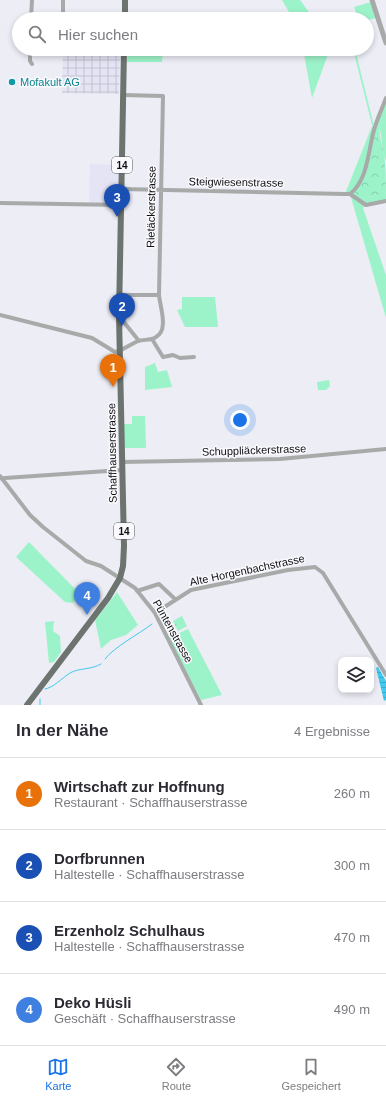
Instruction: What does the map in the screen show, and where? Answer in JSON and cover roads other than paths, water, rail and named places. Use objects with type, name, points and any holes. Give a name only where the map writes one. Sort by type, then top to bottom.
[{"type":"main road","points":[[125,0],[125,12]]},
{"type":"main road","name":"Schaffhauserstrasse","points":[[27,705],[108,598],[120,578],[123,566],[124,546],[119,295],[124,56]]},
{"type":"street","points":[[31,12],[32,0]]},
{"type":"street","points":[[63,12],[64,0]]},
{"type":"street","points":[[372,0],[386,42]]},
{"type":"street","points":[[31,56],[32,64]]},
{"type":"street","name":"Rietäckerstrasse","points":[[124,95],[163,96],[159,295],[163,328],[160,334],[152,339]]},
{"type":"street","points":[[386,98],[374,129],[366,168],[359,183],[350,194],[366,205],[374,205],[386,201]]},
{"type":"street","name":"Steigwiesenstrasse","points":[[122,189],[350,194]]},
{"type":"street","points":[[0,203],[122,205]]},
{"type":"street","points":[[119,295],[159,295]]},
{"type":"street","points":[[0,315],[92,338],[113,352],[120,351],[139,341],[152,339],[163,357],[194,357]]},
{"type":"street","points":[[119,316],[139,341]]},
{"type":"street","name":"Schuppliäckerstrasse","points":[[122,462],[280,459],[386,449]]},
{"type":"street","points":[[1,478],[122,470]]},
{"type":"street","name":"Püntenstrasse","points":[[1,478],[30,515],[59,540],[86,561],[101,566],[137,591],[155,613],[200,703]]},
{"type":"street","name":"Alte Horgenbachstrasse","points":[[155,613],[175,599],[191,590],[203,586],[308,566],[315,566],[323,574],[386,675]]},
{"type":"street","points":[[137,591],[159,584],[175,599]]},
{"type":"water","points":[[378,667],[386,681],[386,700],[384,701],[376,668]]},
{"type":"waterway","points":[[105,659],[120,645],[152,624]]},
{"type":"waterway","points":[[45,689],[54,685],[73,671],[101,664]]},
{"type":"waterway","points":[[40,699],[40,705]]},
{"type":"place","name":"Mofakult AG","points":[[12,82]]},
{"type":"place","name":"Erzenholz Schulhaus","points":[[117,217]]},
{"type":"place","name":"Dorfbrunnen","points":[[122,326]]},
{"type":"place","name":"Wirtschaft zur Hoffnung","points":[[113,387]]},
{"type":"place","name":"Deko Hüsli","points":[[87,615]]}]
